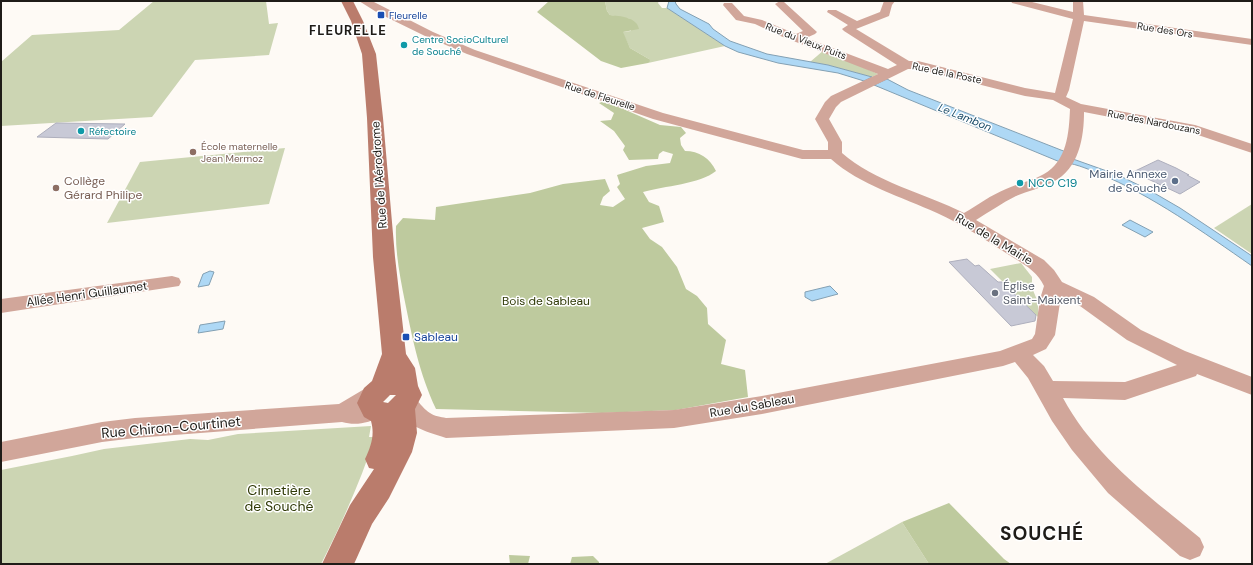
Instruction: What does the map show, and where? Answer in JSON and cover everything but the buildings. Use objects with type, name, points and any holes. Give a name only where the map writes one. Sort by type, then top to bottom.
[{"type":"street","points":[[890,1],[887,4],[885,14],[848,29],[906,65]]},
{"type":"street","name":"Rue des Ors","points":[[1016,1],[1079,16],[1252,42]]},
{"type":"street","points":[[1056,97],[1061,95],[1063,90],[1079,16],[1078,1]]},
{"type":"street","name":"Rue de Fleurelle","points":[[359,4],[471,52],[658,116],[792,152],[802,154],[835,154]]},
{"type":"street","name":"Rue de l'Aérodrome","points":[[338,564],[361,515],[369,486],[387,440],[389,401],[402,368],[394,354],[384,257],[375,118],[369,54],[359,4]]},
{"type":"street","points":[[780,4],[811,32],[796,38]]},
{"type":"street","name":"Rue du Vieux Puits","points":[[728,5],[740,18],[756,22],[885,75]]},
{"type":"street","points":[[832,12],[858,26]]},
{"type":"street","points":[[756,22],[766,16],[765,14]]},
{"type":"street","name":"Rue de la Poste","points":[[835,154],[836,142],[824,125],[822,119],[824,114],[836,99],[906,65],[918,65],[1025,92],[1056,97]]},
{"type":"street","name":"Rue des Nardouzans","points":[[1056,97],[1077,107],[1195,129],[1252,149]]},
{"type":"street","points":[[964,220],[1007,194],[1049,178],[1060,170],[1068,158],[1077,126],[1077,107]]},
{"type":"street","name":"Rue de la Mairie","points":[[835,154],[842,161],[869,176],[964,220],[1021,254],[1047,274],[1054,286]]},
{"type":"street","name":"Allée Henri Guillaumet","points":[[1,306],[172,282]]},
{"type":"street","points":[[1054,286],[1070,290],[1133,335],[1193,363],[1252,386]]},
{"type":"street","name":"Rue du Sableau","points":[[389,401],[423,421],[446,428],[674,419],[762,405],[1003,358],[1020,353],[1039,344],[1046,335],[1050,299],[1054,286]]},
{"type":"street","points":[[1020,353],[1036,372],[1064,420],[1081,443],[1117,485],[1190,547]]},
{"type":"street","points":[[1047,389],[1125,391],[1188,370],[1193,363]]},
{"type":"street","name":"Rue Chiron-Courtinet","points":[[1,452],[102,432],[135,428],[342,413],[354,408],[389,401]]},
{"type":"green space","points":[[154,1],[266,1],[269,24],[278,23],[269,55],[195,60],[152,117],[1,126],[1,62],[32,35],[119,30]]},
{"type":"green space","points":[[549,1],[605,1],[607,11],[610,15],[628,18],[638,25],[639,29],[623,32],[630,48],[650,61],[648,63],[621,68],[601,61],[537,12]]},
{"type":"green space","points":[[605,1],[659,1],[658,3],[662,8],[667,8],[725,46],[648,63],[649,59],[630,48],[622,32],[631,31],[630,19],[610,15],[607,11]]},
{"type":"green space","points":[[824,50],[878,74],[872,77],[828,65],[810,62]]},
{"type":"green space","name":"Bois de Sableau","points":[[602,102],[621,108],[660,125],[681,127],[686,133],[680,138],[681,145],[685,151],[695,152],[704,156],[714,166],[716,171],[701,179],[643,192],[649,202],[659,206],[664,222],[642,228],[650,239],[662,247],[677,267],[686,289],[697,296],[707,308],[708,324],[726,340],[721,364],[745,370],[748,397],[676,410],[602,413],[436,409],[425,382],[411,330],[398,264],[396,226],[403,218],[435,220],[436,207],[530,193],[563,184],[605,179],[610,191],[603,197],[600,205],[613,207],[625,199],[617,187],[620,184],[617,175],[646,166],[670,163],[673,154],[663,151],[659,154],[658,159],[629,160],[623,150],[625,146],[614,131],[600,121],[611,120],[614,113],[599,103]]},
{"type":"green space","points":[[285,148],[269,204],[107,223],[140,162]]},
{"type":"green space","points":[[1252,204],[1252,254],[1214,228]]},
{"type":"green space","points":[[1021,263],[1032,277],[1032,288],[1038,302],[1038,317],[990,269]]},
{"type":"green space","name":"Cimetière de Souché","points":[[371,426],[369,437],[375,437],[370,453],[351,501],[321,564],[1,564],[1,470],[104,449],[190,439],[208,440],[238,434]]},
{"type":"green space","points":[[949,503],[1004,559],[1011,564],[929,564],[902,522]]},
{"type":"green space","points":[[902,522],[929,564],[825,564]]},
{"type":"green space","points":[[509,555],[530,556],[528,564],[510,564]]},
{"type":"green space","points":[[593,556],[599,564],[570,564],[572,557]]},
{"type":"water","points":[[669,1],[675,1],[680,9],[709,24],[713,29],[730,41],[767,54],[828,65],[872,77],[864,81],[838,73],[778,63],[738,52],[725,46],[667,8]]},
{"type":"water","name":"Le Lambon","points":[[887,79],[908,90],[1066,152],[1073,159],[1118,175],[1149,190],[1180,208],[1252,256],[1252,266],[1177,215],[1118,182],[1079,166],[1060,162],[874,85]]},
{"type":"water","points":[[1130,220],[1153,232],[1145,237],[1122,225]]},
{"type":"water","points":[[210,271],[214,272],[209,285],[198,287],[203,274]]},
{"type":"water","points":[[830,286],[838,294],[812,301],[805,297],[805,292]]},
{"type":"water","points":[[225,321],[223,329],[198,333],[200,325]]},
{"type":"place","name":"Fleurelle","points":[[381,15]]},
{"type":"place","name":"Centre SocioCulturel de Souché","points":[[404,45]]},
{"type":"place","name":"Réfectoire","points":[[81,131]]},
{"type":"place","name":"École maternelle Jean Mermoz","points":[[193,152]]},
{"type":"place","name":"Mairie Annexe de Souché","points":[[1175,181]]},
{"type":"place","name":"NCO C19","points":[[1020,183]]},
{"type":"place","name":"Collège Gérard Philipe","points":[[56,188]]},
{"type":"place","name":"Église Saint-Maixent","points":[[995,293]]},
{"type":"place","name":"Sableau","points":[[406,337]]},
{"type":"district","name":"FLEURELLE","points":[[348,30]]},
{"type":"district","name":"SOUCHÉ","points":[[1042,533]]}]
